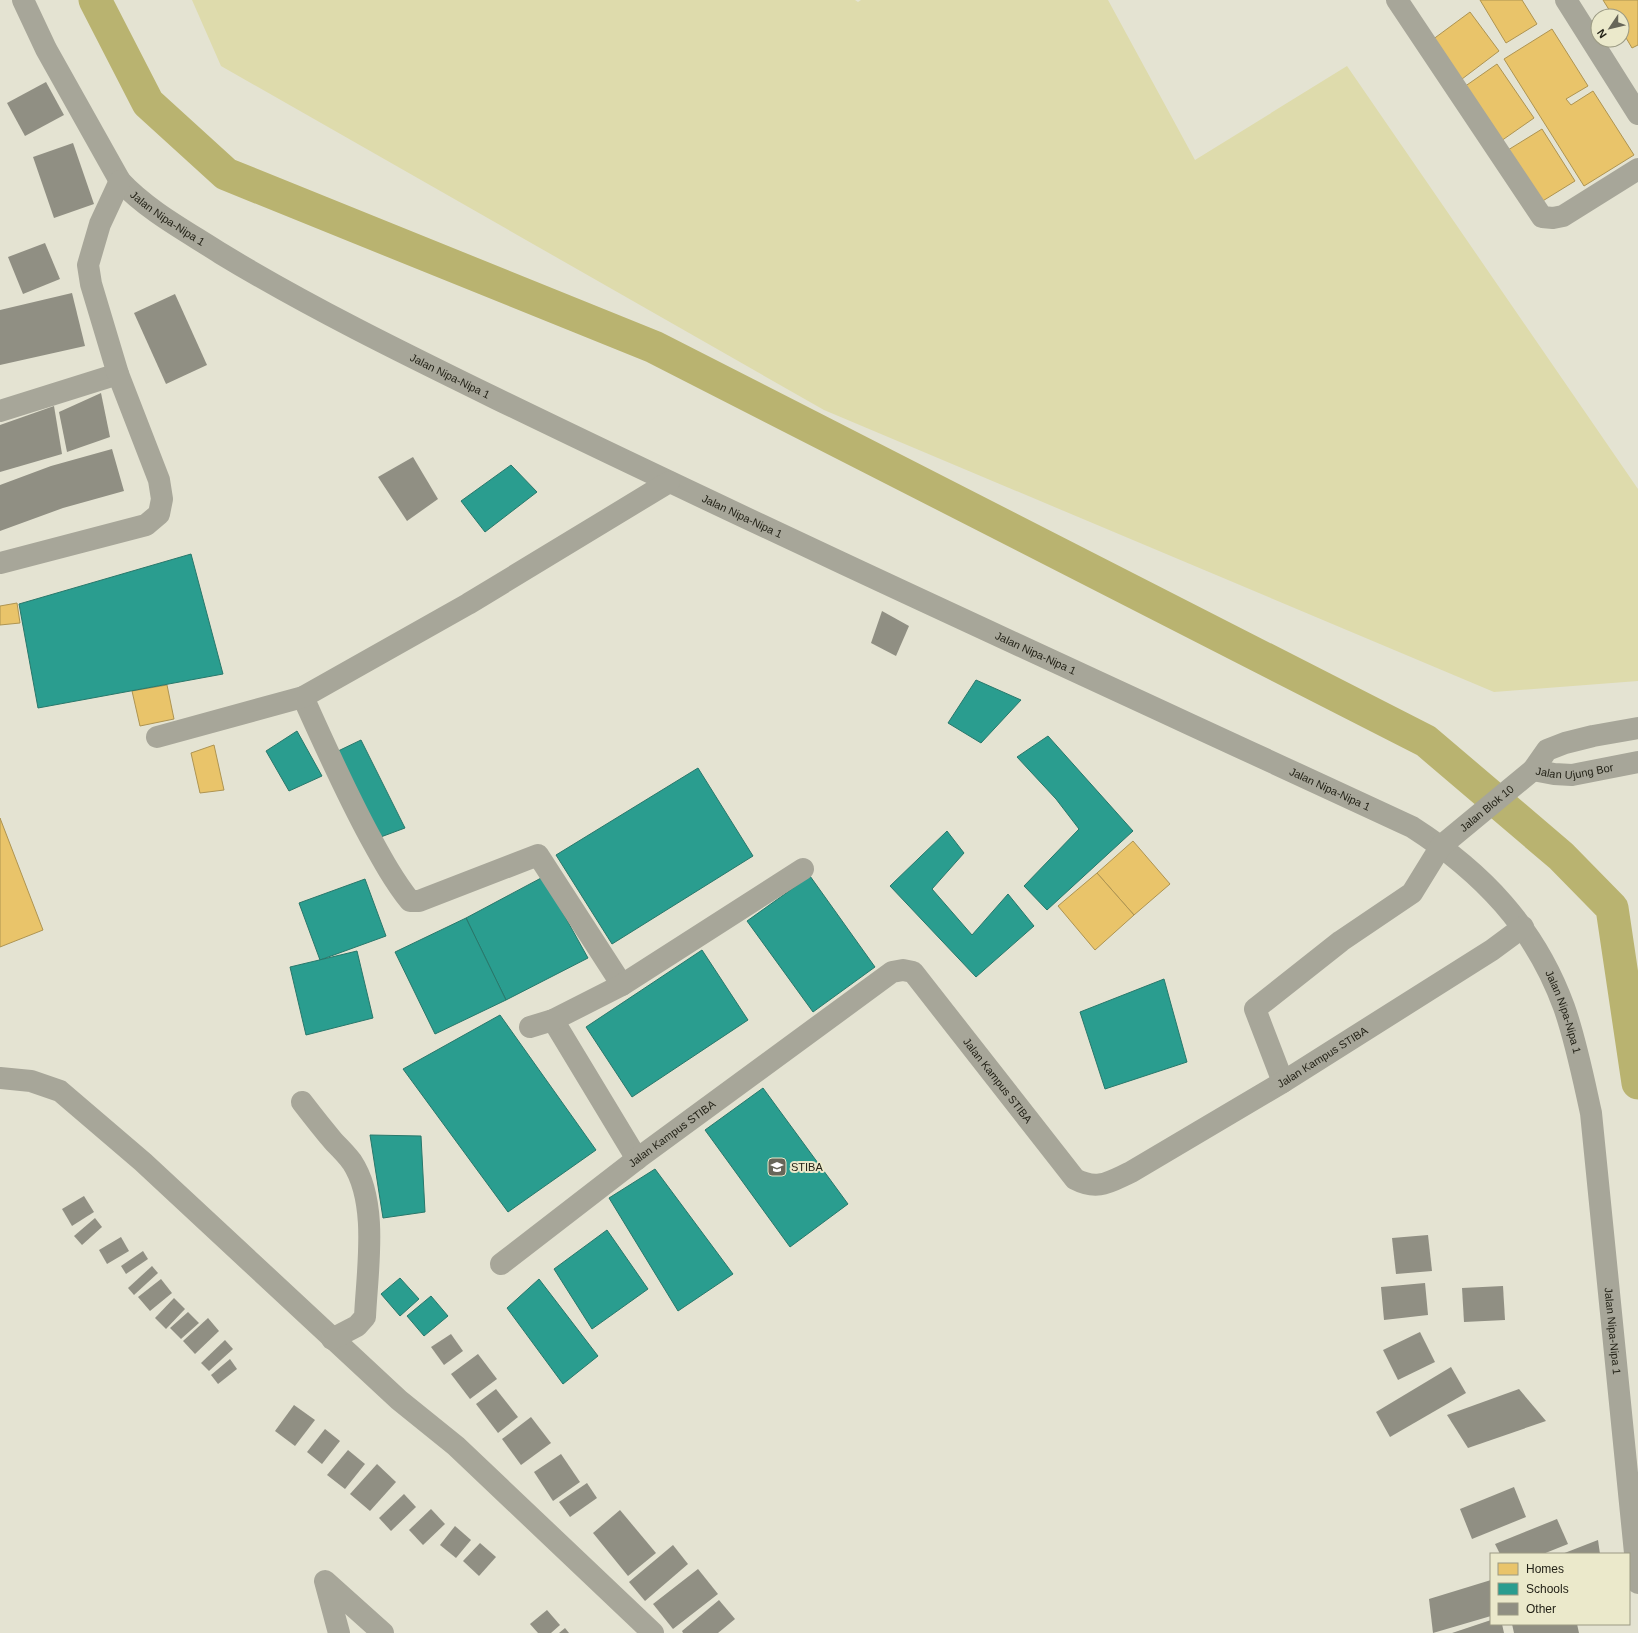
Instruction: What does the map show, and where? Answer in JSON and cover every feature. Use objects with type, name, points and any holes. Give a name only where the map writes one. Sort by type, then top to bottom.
[{"type":"street","name":"Jalan Nipa-Nipa 1","points":[[23,0],[46,49],[120,181],[133,195],[170,222],[271,284],[400,352],[669,482],[1412,827],[1462,862],[1498,897],[1523,928],[1549,970],[1564,1007],[1578,1054],[1591,1113],[1638,1584]]},
{"type":"street","points":[[1397,0],[1542,217],[1553,218],[1563,216],[1638,169]]},
{"type":"street","points":[[1566,0],[1638,114]]},
{"type":"street","points":[[0,563],[146,525],[159,514],[162,499],[159,480],[118,374],[91,284],[88,265],[100,224],[120,181]]},
{"type":"street","points":[[0,411],[118,374]]},
{"type":"street","points":[[157,737],[302,697],[468,604],[669,482]]},
{"type":"street","points":[[302,697],[350,801],[386,866],[400,889],[410,901],[419,901],[538,855],[622,985]]},
{"type":"street","name":"Jalan Ujung Bor","points":[[1525,776],[1547,750],[1565,743],[1593,736],[1638,728]]},
{"type":"street","name":"Jalan Ujung Bor","points":[[1525,776],[1554,774],[1572,775],[1638,762]]},
{"type":"street","name":"Jalan Blok 10","points":[[1283,1082],[1254,1009],[1341,941],[1412,893],[1441,846],[1525,776]]},
{"type":"street","points":[[530,1027],[554,1020],[622,985],[803,869]]},
{"type":"street","name":"Jalan Kampus STIBA","points":[[501,1264],[637,1159],[892,972],[903,970],[913,972],[1075,1178],[1086,1184],[1097,1186],[1107,1184],[1131,1172],[1283,1082],[1492,950],[1523,928]]},
{"type":"street","points":[[554,1020],[637,1159]]},
{"type":"street","points":[[0,1078],[31,1081],[60,1091],[142,1162],[399,1400],[456,1446],[653,1633]]},
{"type":"street","points":[[302,1102],[352,1162],[361,1180],[365,1193],[368,1216],[369,1271],[365,1317],[356,1326],[332,1339]]},
{"type":"street","points":[[339,1633],[325,1582],[383,1633]]},
{"type":"shaded area","points":[[192,0],[855,0],[858,2],[861,0],[1108,0],[1195,160],[1347,66],[1638,489],[1638,681],[1494,692],[824,410],[221,66]]},
{"type":"building: Homes","points":[[1480,0],[1522,0],[1537,24],[1506,43]]},
{"type":"building: Homes","points":[[1603,0],[1638,0],[1638,45],[1632,48],[1630,45],[1630,8],[1608,8]]},
{"type":"building: Homes","points":[[1470,12],[1499,51],[1462,79],[1432,40]]},
{"type":"building: Homes","points":[[1552,29],[1588,86],[1566,99],[1571,105],[1593,91],[1634,155],[1584,186],[1504,59]]},
{"type":"building: Homes","points":[[1497,64],[1534,118],[1501,141],[1464,87]]},
{"type":"building: Homes","points":[[1542,129],[1575,181],[1541,202],[1508,150]]},
{"type":"building: Homes","points":[[17,603],[20,623],[0,625],[0,606]]},
{"type":"building: Homes","points":[[167,685],[174,719],[140,726],[132,691]]},
{"type":"building: Homes","points":[[214,745],[224,790],[200,793],[191,753]]},
{"type":"building: Homes","points":[[0,818],[43,930],[0,947]]},
{"type":"building: Homes","points":[[1133,841],[1170,884],[1134,915],[1097,873]]},
{"type":"building: Homes","points":[[1097,873],[1134,915],[1095,950],[1058,906]]},
{"type":"building: Schools","points":[[511,465],[537,492],[485,532],[461,501]]},
{"type":"building: Schools","points":[[191,554],[223,674],[38,708],[19,604]]},
{"type":"building: Schools","points":[[976,680],[1021,700],[981,743],[948,723]]},
{"type":"building: Schools","points":[[297,731],[322,776],[289,791],[266,751]]},
{"type":"building: Schools","points":[[1048,736],[1133,831],[1047,910],[1024,886],[1079,829],[1056,799],[1017,757]]},
{"type":"building: Schools","points":[[361,740],[405,828],[378,838],[336,752]]},
{"type":"building: Schools","points":[[698,768],[753,856],[612,944],[556,855]]},
{"type":"building: Schools","points":[[947,831],[964,853],[932,889],[972,935],[1008,894],[1034,926],[976,977],[890,886]]},
{"type":"building: Schools","points":[[810,876],[875,967],[813,1012],[747,921]]},
{"type":"building: Schools","points":[[543,877],[588,958],[506,1000],[466,918]]},
{"type":"building: Schools","points":[[365,879],[386,936],[320,960],[299,903]]},
{"type":"building: Schools","points":[[466,918],[506,1000],[435,1034],[395,952]]},
{"type":"building: Schools","points":[[702,950],[748,1020],[632,1097],[586,1027]]},
{"type":"building: Schools","points":[[357,951],[373,1018],[306,1035],[290,967]]},
{"type":"building: Schools","points":[[1164,979],[1187,1062],[1105,1089],[1080,1012]]},
{"type":"building: Schools","points":[[500,1015],[596,1150],[508,1212],[403,1069]]},
{"type":"building: Schools","name":"STIBA","points":[[763,1088],[848,1204],[790,1247],[705,1130]]},
{"type":"building: Schools","points":[[370,1135],[421,1136],[425,1212],[383,1218]]},
{"type":"building: Schools","points":[[655,1169],[733,1274],[678,1311],[609,1198]]},
{"type":"building: Schools","points":[[607,1230],[648,1289],[592,1329],[554,1269]]},
{"type":"building: Schools","points":[[400,1278],[419,1299],[400,1316],[381,1294]]},
{"type":"building: Schools","points":[[539,1279],[598,1356],[563,1384],[507,1308]]},
{"type":"building: Schools","points":[[431,1296],[448,1316],[424,1336],[407,1316]]},
{"type":"building: Other","points":[[46,82],[64,115],[25,136],[7,103]]},
{"type":"building: Other","points":[[73,143],[94,204],[54,218],[33,157]]},
{"type":"building: Other","points":[[45,243],[60,279],[23,294],[8,257]]},
{"type":"building: Other","points":[[72,293],[85,346],[0,365],[0,310]]},
{"type":"building: Other","points":[[175,294],[207,365],[166,384],[134,313]]},
{"type":"building: Other","points":[[101,393],[110,437],[67,452],[59,412]]},
{"type":"building: Other","points":[[54,406],[62,454],[0,472],[0,425]]},
{"type":"building: Other","points":[[112,449],[124,491],[63,508],[0,531],[0,485],[51,466]]},
{"type":"building: Other","points":[[413,457],[438,499],[407,521],[378,477]]},
{"type":"building: Other","points":[[882,611],[909,626],[896,656],[871,643]]},
{"type":"building: Other","points":[[84,1196],[94,1212],[72,1226],[62,1209]]},
{"type":"building: Other","points":[[95,1218],[102,1227],[82,1245],[74,1236]]},
{"type":"building: Other","points":[[1428,1235],[1432,1271],[1396,1274],[1392,1238]]},
{"type":"building: Other","points":[[121,1237],[129,1251],[107,1264],[99,1250]]},
{"type":"building: Other","points":[[143,1251],[148,1259],[126,1274],[121,1266]]},
{"type":"building: Other","points":[[152,1266],[158,1273],[134,1295],[128,1288]]},
{"type":"building: Other","points":[[161,1279],[172,1293],[150,1311],[138,1297]]},
{"type":"building: Other","points":[[1425,1283],[1428,1315],[1384,1320],[1381,1287]]},
{"type":"building: Other","points":[[1503,1286],[1505,1320],[1464,1322],[1462,1288]]},
{"type":"building: Other","points":[[174,1298],[185,1309],[166,1329],[155,1318]]},
{"type":"building: Other","points":[[188,1312],[199,1323],[181,1339],[170,1328]]},
{"type":"building: Other","points":[[208,1318],[219,1331],[195,1354],[183,1341]]},
{"type":"building: Other","points":[[1420,1332],[1435,1362],[1398,1380],[1383,1350]]},
{"type":"building: Other","points":[[451,1334],[463,1351],[444,1365],[431,1347]]},
{"type":"building: Other","points":[[225,1340],[233,1349],[209,1371],[201,1363]]},
{"type":"building: Other","points":[[478,1354],[497,1379],[470,1399],[451,1374]]},
{"type":"building: Other","points":[[230,1359],[237,1369],[218,1384],[211,1375]]},
{"type":"building: Other","points":[[1451,1367],[1466,1393],[1390,1437],[1376,1412]]},
{"type":"building: Other","points":[[496,1389],[518,1417],[498,1433],[476,1404]]},
{"type":"building: Other","points":[[1519,1389],[1546,1421],[1468,1448],[1447,1415]]},
{"type":"building: Other","points":[[294,1405],[315,1420],[295,1446],[275,1431]]},
{"type":"building: Other","points":[[531,1417],[551,1443],[521,1465],[502,1439]]},
{"type":"building: Other","points":[[325,1429],[340,1441],[322,1464],[307,1452]]},
{"type":"building: Other","points":[[348,1450],[365,1464],[345,1489],[327,1475]]},
{"type":"building: Other","points":[[561,1454],[580,1482],[553,1501],[534,1472]]},
{"type":"building: Other","points":[[377,1464],[396,1482],[370,1511],[350,1494]]},
{"type":"building: Other","points":[[587,1483],[597,1498],[570,1517],[559,1502]]},
{"type":"building: Other","points":[[1514,1487],[1526,1517],[1472,1539],[1460,1509]]},
{"type":"building: Other","points":[[404,1494],[416,1507],[391,1531],[379,1518]]},
{"type":"building: Other","points":[[431,1509],[445,1524],[423,1545],[409,1530]]},
{"type":"building: Other","points":[[620,1510],[656,1553],[628,1576],[593,1533]]},
{"type":"building: Other","points":[[1557,1519],[1568,1544],[1546,1553],[1500,1553],[1495,1544]]},
{"type":"building: Other","points":[[455,1526],[471,1540],[456,1558],[440,1545]]},
{"type":"building: Other","points":[[1598,1540],[1600,1553],[1565,1553]]},
{"type":"building: Other","points":[[480,1543],[496,1557],[479,1576],[463,1561]]},
{"type":"building: Other","points":[[673,1545],[688,1564],[645,1601],[629,1582]]},
{"type":"building: Other","points":[[698,1569],[718,1594],[673,1629],[653,1604]]},
{"type":"building: Other","points":[[1490,1580],[1490,1616],[1433,1633],[1429,1599]]},
{"type":"building: Other","points":[[719,1600],[735,1619],[718,1633],[683,1633],[682,1631]]},
{"type":"building: Other","points":[[547,1610],[560,1625],[551,1633],[538,1633],[530,1624]]},
{"type":"building: Other","points":[[1490,1620],[1490,1625],[1502,1625],[1504,1633],[1452,1633]]},
{"type":"building: Other","points":[[1512,1625],[1577,1625],[1579,1633],[1514,1633]]},
{"type":"building: Other","points":[[565,1628],[569,1633],[559,1633]]},
{"type":"waterway","points":[[95,0],[148,103],[226,174],[654,347],[1426,741],[1561,856],[1612,908],[1638,1083]]},
{"type":"place","name":"STIBA","points":[[777,1167]]}]
